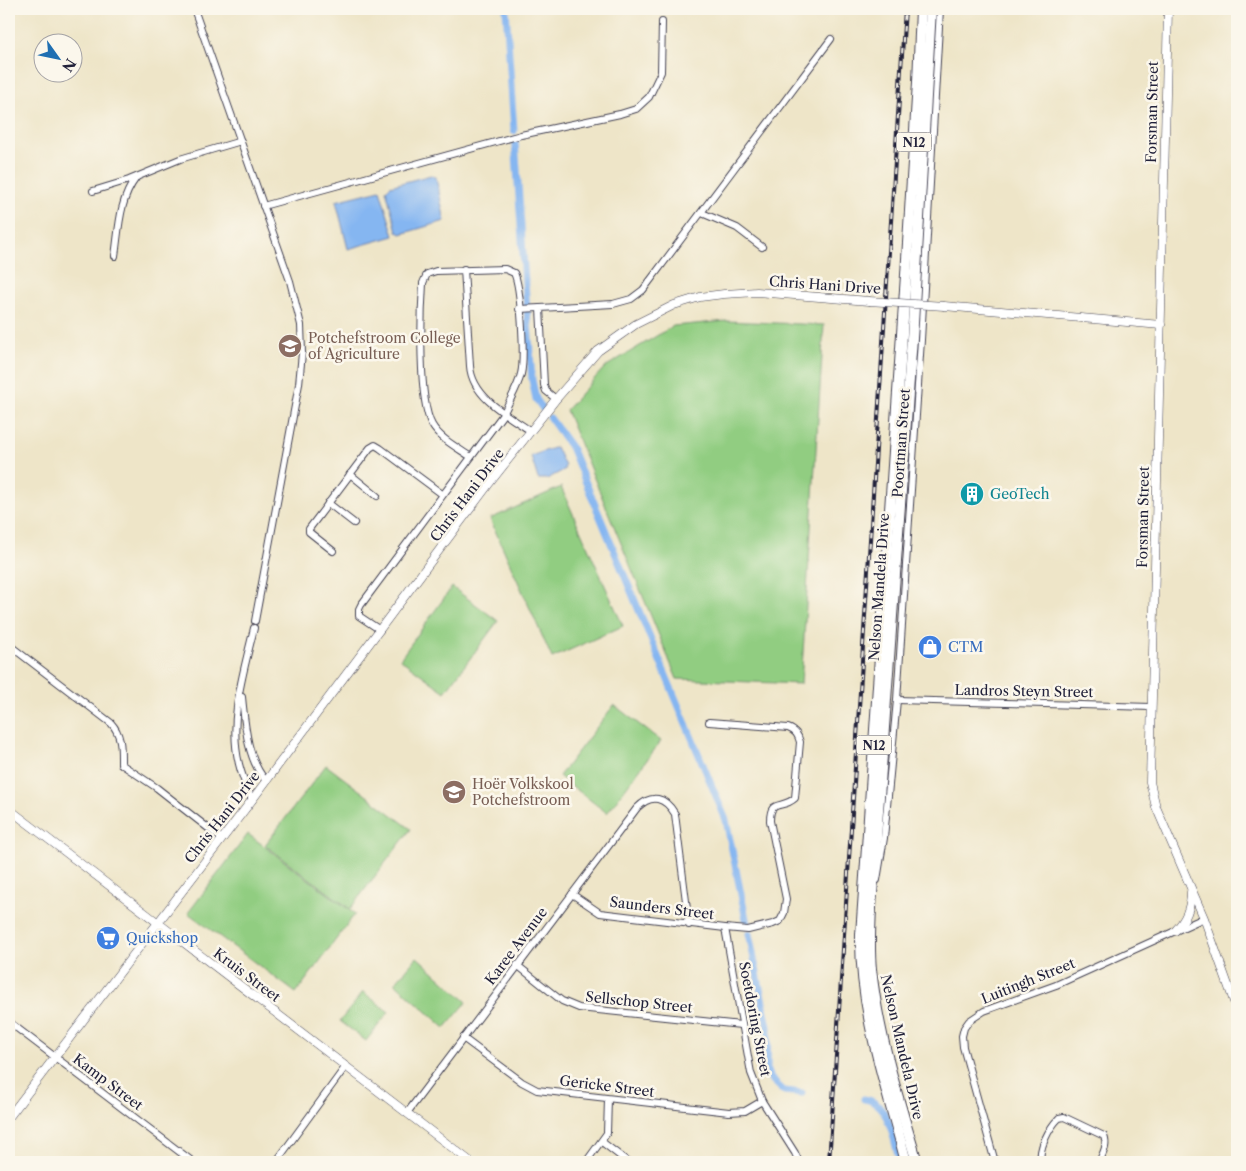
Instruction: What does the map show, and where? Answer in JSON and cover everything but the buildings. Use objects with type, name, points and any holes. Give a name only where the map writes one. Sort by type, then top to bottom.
[{"type":"highway","name":"Nelson Mandela Drive","points":[[906,1162],[871,1030],[862,969],[861,942],[921,9]]},
{"type":"highway","name":"Nelson Mandela Drive","points":[[917,1162],[895,1085],[874,997],[870,951],[871,908],[913,324],[931,9]]},
{"type":"street","points":[[194,9],[298,308],[302,337],[295,412],[241,686],[235,738],[238,763],[252,800]]},
{"type":"street","name":"Poortman Street","points":[[871,908],[882,854],[897,700],[921,340],[940,9]]},
{"type":"street","name":"Forsman Street","points":[[1168,9],[1149,769],[1152,795],[1204,918],[1237,1010]]},
{"type":"street","points":[[263,206],[512,137],[631,111],[642,105],[649,97],[661,72],[662,22]]},
{"type":"street","points":[[525,308],[613,304],[631,299],[643,290],[651,282],[831,39]]},
{"type":"street","points":[[93,191],[137,177],[180,159],[240,141]]},
{"type":"street","points":[[115,256],[125,196],[137,177]]},
{"type":"street","points":[[702,213],[737,228],[762,247]]},
{"type":"street","points":[[464,269],[470,374],[478,390],[504,413],[531,430]]},
{"type":"street","points":[[380,630],[359,616],[359,609],[470,456],[504,413],[519,380],[522,368],[525,308],[516,278],[510,270],[464,269],[431,272],[425,278],[422,291],[424,392],[432,424],[445,438],[470,456]]},
{"type":"street","name":"Chris Hani Drive","points":[[9,1117],[252,800],[531,430],[598,351],[615,338],[636,324],[700,297],[757,292],[1161,325]]},
{"type":"street","points":[[540,308],[544,385],[546,392],[556,399]]},
{"type":"street","points":[[333,552],[309,532],[309,529],[370,448],[375,445],[442,494]]},
{"type":"street","points":[[350,474],[377,496]]},
{"type":"street","points":[[328,503],[354,523]]},
{"type":"street","points":[[9,645],[111,724],[120,738],[121,764],[157,788],[222,839]]},
{"type":"street","points":[[241,686],[251,752],[259,773],[266,781]]},
{"type":"street","name":"Landros Steyn Street","points":[[897,700],[1151,707]]},
{"type":"street","name":"Saunders Street","points":[[572,894],[600,913],[689,925],[748,930],[774,924],[780,920],[784,913],[786,899],[770,814],[772,808],[776,805],[791,802],[795,798],[800,742],[798,735],[794,730],[788,728],[709,722]]},
{"type":"street","name":"Karee Avenue","points":[[408,1113],[637,808],[649,799],[657,798],[664,801],[675,814],[689,925]]},
{"type":"street","name":"Kruis Street","points":[[9,809],[470,1162]]},
{"type":"street","points":[[1176,931],[1188,912],[1191,902],[1190,887]]},
{"type":"street","name":"Luitingh Street","points":[[995,1162],[963,1047],[962,1036],[964,1028],[969,1021],[984,1011],[1056,985],[1204,918]]},
{"type":"street","name":"Soetdoring Street","points":[[726,928],[751,1073],[762,1101],[799,1162]]},
{"type":"street","name":"Sellschop Street","points":[[518,965],[562,1001],[579,1008],[742,1026]]},
{"type":"street","name":"Kamp Street","points":[[9,1022],[193,1162]]},
{"type":"street","name":"Gericke Street","points":[[463,1038],[530,1088],[537,1090],[729,1112],[745,1111],[762,1101]]},
{"type":"street","points":[[276,1162],[346,1066]]},
{"type":"street","points":[[586,1162],[607,1133],[608,1099]]},
{"type":"street","points":[[1041,1162],[1041,1152],[1050,1130],[1059,1118],[1064,1117],[1104,1136],[1106,1141],[1105,1148],[1099,1162]]},
{"type":"street","points":[[602,1142],[628,1162]]},
{"type":"green space","points":[[727,321],[824,325],[801,684],[677,679],[566,410],[605,367],[673,326]]},
{"type":"green space","points":[[561,487],[623,626],[552,658],[490,519]]},
{"type":"green space","points":[[452,587],[498,621],[445,692],[400,659]]},
{"type":"green space","points":[[614,705],[661,741],[607,813],[559,776]]},
{"type":"green space","points":[[326,765],[411,829],[350,909],[265,845]]},
{"type":"green space","points":[[248,834],[355,914],[296,993],[188,913]]},
{"type":"green space","points":[[417,957],[467,1002],[445,1028],[395,983]]},
{"type":"green space","points":[[363,992],[389,1012],[366,1041],[340,1021]]},
{"type":"water","points":[[431,175],[436,178],[445,221],[401,234],[397,231],[386,190],[390,186]]},
{"type":"water","points":[[380,190],[394,236],[348,249],[336,201]]},
{"type":"water","points":[[556,447],[565,466],[564,470],[547,479],[538,479],[531,456]]},
{"type":"waterway","points":[[506,9],[514,131]]},
{"type":"waterway","points":[[515,141],[532,380],[536,399],[543,409]]},
{"type":"waterway","points":[[550,418],[571,447],[726,820],[747,924]]},
{"type":"waterway","points":[[749,934],[768,1027],[767,1069],[771,1079],[784,1091],[802,1093]]},
{"type":"waterway","points":[[864,1099],[880,1107],[885,1115],[890,1124],[900,1162]]},
{"type":"railway","points":[[829,1162],[905,9]]},
{"type":"place","name":"Potchefstroom College of Agriculture","points":[[290,346]]},
{"type":"place","name":"GeoTech","points":[[972,494]]},
{"type":"place","name":"CTM","points":[[930,647]]},
{"type":"place","name":"Hoër Volkskool Potchefstroom","points":[[454,792]]},
{"type":"place","name":"Quickshop","points":[[108,938]]}]
